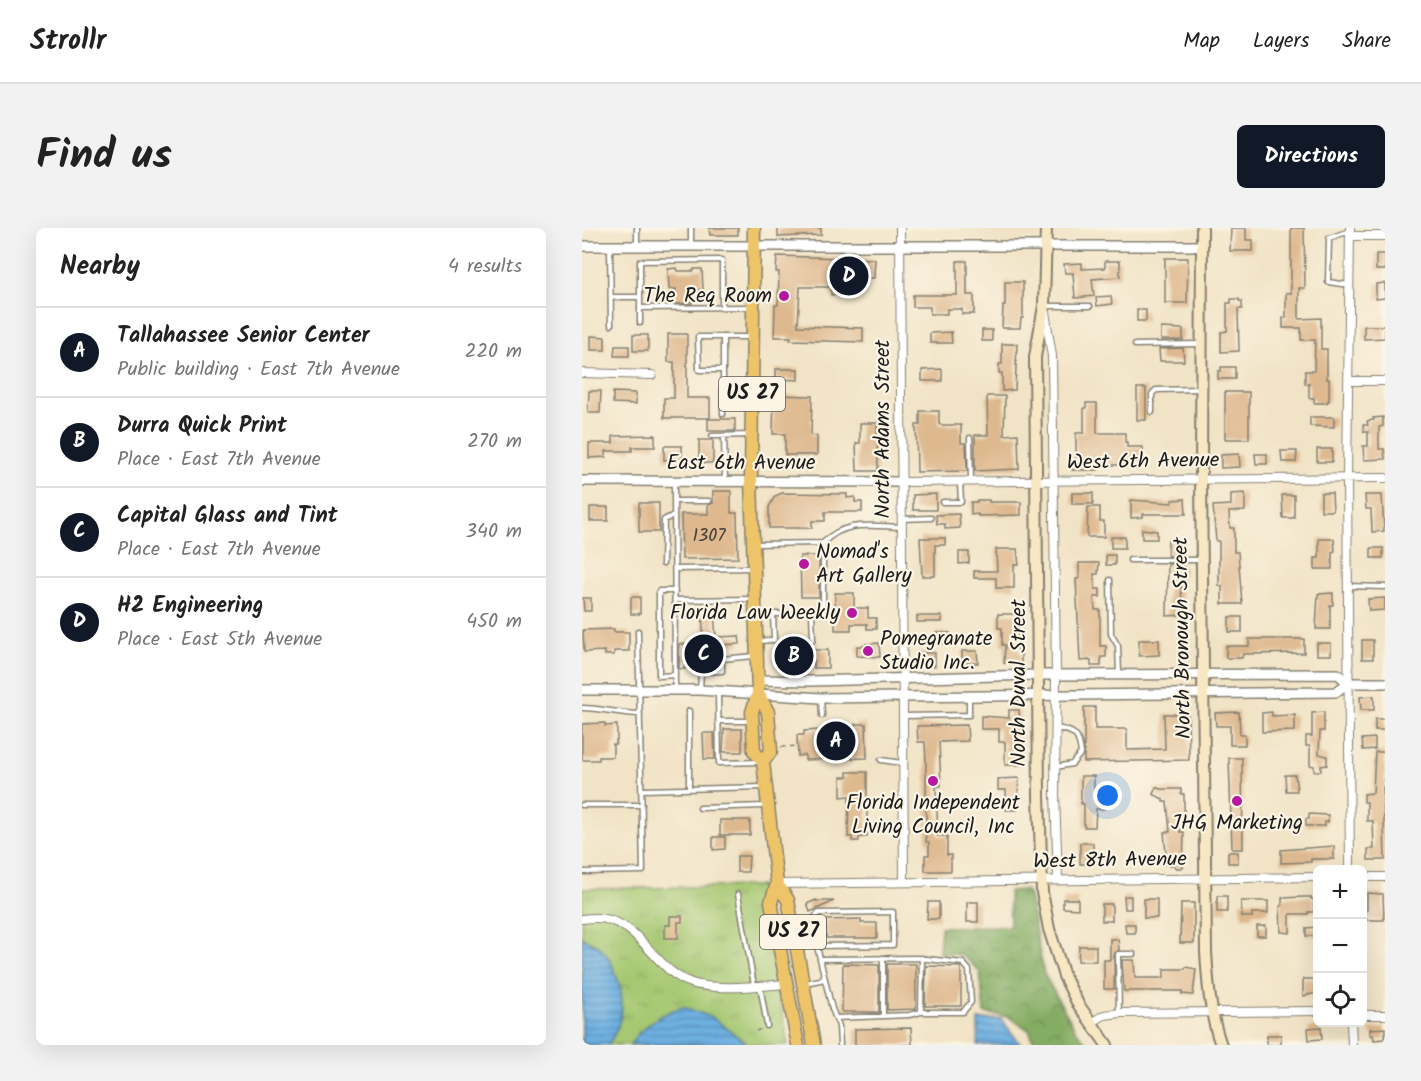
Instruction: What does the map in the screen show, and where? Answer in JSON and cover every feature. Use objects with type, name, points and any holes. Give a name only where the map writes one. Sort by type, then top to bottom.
[{"type":"main road","name":"US 27","points":[[754,228],[751,480],[758,693],[752,712],[752,721],[754,751],[763,762],[777,884],[771,902],[798,1045]]},
{"type":"main road","name":"North Duval Street","points":[[1046,228],[1044,306],[1035,357],[1041,880],[1049,928],[1060,965],[1078,1004],[1107,1045]]},
{"type":"main road","name":"North Bronough Street","points":[[1202,228],[1201,479],[1206,952],[1209,994],[1221,1045]]},
{"type":"main road","name":"US 27","points":[[758,693],[768,712],[771,751],[763,762]]},
{"type":"main road","name":"US 27","points":[[777,884],[788,900],[814,1045]]},
{"type":"main road","points":[[785,984],[802,984]]},
{"type":"street","name":"North Adams Street","points":[[900,228],[904,882]]},
{"type":"street","points":[[1350,865],[1347,479],[1350,232],[1385,236]]},
{"type":"street","points":[[582,246],[1202,246]]},
{"type":"street","name":"North Duval Street","points":[[1044,306],[1052,356],[1058,880]]},
{"type":"street","points":[[582,374],[652,375]]},
{"type":"street","points":[[1348,381],[1385,381]]},
{"type":"street","name":"West 6th Avenue","points":[[901,482],[1385,478]]},
{"type":"street","name":"East 6th Avenue","points":[[582,481],[901,482]]},
{"type":"street","points":[[757,680],[1039,675],[1338,674],[1348,683]]},
{"type":"street","points":[[1145,675],[1145,693]]},
{"type":"street","points":[[821,680],[821,698]]},
{"type":"street","points":[[582,690],[700,690],[821,698],[1336,692],[1348,683],[1385,683]]},
{"type":"street","name":"West 8th Avenue","points":[[777,884],[1313,877]]},
{"type":"street","points":[[1367,877],[1385,877]]},
{"type":"street","points":[[582,919],[604,918],[621,925],[636,936],[670,970],[689,982],[711,987],[785,984]]},
{"type":"street","points":[[1091,1023],[1104,1015],[1119,1013],[1313,1011]]},
{"type":"street","points":[[1367,1015],[1385,1015]]},
{"type":"street","points":[[1351,1027],[1352,1045]]},
{"type":"lane","points":[[637,228],[637,246]]},
{"type":"lane","points":[[691,228],[691,246]]},
{"type":"lane","points":[[1350,232],[1329,238],[1328,282],[1350,285]]},
{"type":"lane","points":[[610,246],[611,325]]},
{"type":"lane","points":[[640,322],[640,261],[722,260],[722,307]]},
{"type":"lane","points":[[611,297],[640,297]]},
{"type":"lane","points":[[1044,306],[1089,306]]},
{"type":"lane","points":[[640,308],[753,307]]},
{"type":"lane","points":[[723,370],[699,370],[698,337],[753,337]]},
{"type":"lane","points":[[723,337],[723,414]]},
{"type":"lane","points":[[1135,345],[1201,344]]},
{"type":"lane","points":[[1152,412],[1152,394],[1156,390],[1201,389]]},
{"type":"lane","points":[[712,436],[752,435]]},
{"type":"lane","points":[[724,436],[725,480]]},
{"type":"lane","points":[[970,438],[971,482]]},
{"type":"lane","points":[[674,480],[675,690]]},
{"type":"lane","points":[[944,502],[960,502],[960,482]]},
{"type":"lane","points":[[674,501],[709,501]]},
{"type":"lane","points":[[663,564],[664,520],[674,515]]},
{"type":"lane","points":[[753,544],[823,543],[833,533],[851,526],[901,523],[931,518]]},
{"type":"lane","points":[[813,640],[812,613],[819,612],[823,607],[823,543]]},
{"type":"lane","points":[[1130,560],[1202,560]]},
{"type":"lane","points":[[675,569],[754,568]]},
{"type":"lane","points":[[1110,580],[1111,634],[1118,646],[1119,675]]},
{"type":"lane","points":[[1348,586],[1385,587]]},
{"type":"lane","points":[[675,591],[659,591],[659,675],[675,675]]},
{"type":"lane","points":[[675,600],[755,598]]},
{"type":"lane","points":[[756,641],[774,640],[772,614]]},
{"type":"lane","points":[[755,615],[783,614]]},
{"type":"lane","points":[[582,872],[643,871],[638,631]]},
{"type":"lane","points":[[700,690],[701,672],[722,671],[722,659],[757,656]]},
{"type":"lane","points":[[717,691],[719,763],[763,762]]},
{"type":"lane","points":[[902,716],[969,715],[969,695]]},
{"type":"lane","points":[[821,698],[822,716]]},
{"type":"lane","points":[[582,708],[603,708],[624,714],[640,714]]},
{"type":"lane","points":[[689,711],[689,789]]},
{"type":"lane","points":[[718,721],[752,721]]},
{"type":"lane","points":[[1056,728],[1066,729],[1076,735],[1080,742],[1081,753],[1072,764],[1056,767]]},
{"type":"lane","points":[[881,760],[903,763]]},
{"type":"lane","points":[[642,790],[765,787]]},
{"type":"lane","points":[[582,805],[642,805]]},
{"type":"lane","points":[[700,808],[768,806]]},
{"type":"lane","points":[[738,894],[767,1026]]},
{"type":"lane","points":[[817,946],[893,945],[893,912],[819,913],[811,921],[820,959],[825,979],[839,1026],[840,1045]]},
{"type":"lane","points":[[1119,1013],[1118,954],[1133,954]]},
{"type":"lane","points":[[883,958],[883,1016]]},
{"type":"lane","points":[[820,959],[922,958],[963,963],[969,970],[971,1002],[963,1012],[921,1012],[909,1015],[836,1018]]},
{"type":"lane","points":[[921,1012],[922,958]]},
{"type":"lane","points":[[802,984],[825,979]]},
{"type":"path","points":[[777,747],[798,746]]},
{"type":"green space","points":[[760,886],[788,1045],[582,1045],[582,889]]},
{"type":"green space","points":[[1025,890],[1029,896],[1044,974],[1075,1029],[1088,1045],[1035,1045],[1029,1030],[1009,1017],[984,1013],[980,972],[962,955],[939,953],[941,927],[1010,926],[1009,891]]},
{"type":"water","points":[[582,938],[598,946],[606,954],[621,990],[621,1017],[608,1045],[582,1045]]},
{"type":"water","points":[[684,1007],[713,1018],[749,1045],[630,1045],[653,1021],[668,1012]]},
{"type":"water","points":[[1001,1019],[1021,1045],[978,1045],[978,1020]]},
{"type":"building","points":[[709,228],[738,228],[738,235],[710,235]]},
{"type":"building","points":[[778,228],[821,228],[821,235],[778,237]]},
{"type":"building","points":[[1231,228],[1246,228],[1246,240],[1253,240],[1253,251],[1230,251]]},
{"type":"building","points":[[1291,228],[1304,228],[1305,288],[1299,288],[1299,319],[1321,318],[1321,349],[1327,349],[1329,401],[1327,403],[1314,403],[1314,398],[1309,398],[1309,384],[1305,384],[1305,371],[1314,371],[1315,340],[1301,340],[1301,328],[1283,328],[1283,318],[1286,318],[1286,293],[1291,293]]},
{"type":"building","points":[[1376,254],[1385,254],[1385,270],[1376,270]]},
{"type":"building","points":[[777,256],[875,259],[874,278],[853,278],[853,295],[831,295],[831,287],[800,287],[798,326],[863,328],[863,342],[790,340],[791,337],[774,337],[775,305],[778,305]]},
{"type":"building","points":[[1165,258],[1188,258],[1187,303],[1165,303]]},
{"type":"building","points":[[957,261],[967,261],[967,295],[974,295],[974,314],[962,314],[962,309],[947,309],[947,314],[930,314],[930,307],[913,307],[913,295],[957,295]]},
{"type":"building","points":[[1105,261],[1120,261],[1120,277],[1092,279],[1094,296],[1075,298],[1073,273],[1065,273],[1064,264],[1082,263],[1082,269],[1105,268]]},
{"type":"building","points":[[677,268],[678,271],[702,269],[703,290],[691,290],[692,303],[676,304],[676,289],[669,289],[668,269]]},
{"type":"building","points":[[1005,282],[1023,282],[1023,318],[1021,318],[1020,328],[1002,328]]},
{"type":"building","points":[[1385,283],[1385,298],[1376,299],[1376,284]]},
{"type":"building","points":[[1111,296],[1112,304],[1097,306],[1096,297]]},
{"type":"building","points":[[1231,299],[1242,301],[1242,309],[1238,309],[1239,351],[1221,352],[1221,332],[1227,331],[1227,303],[1231,303]]},
{"type":"building","points":[[1137,310],[1146,310],[1146,321],[1137,321]]},
{"type":"building","points":[[1364,326],[1385,326],[1385,338],[1364,339]]},
{"type":"building","points":[[1161,328],[1183,329],[1183,340],[1161,340]]},
{"type":"building","points":[[982,330],[992,330],[992,341],[982,341]]},
{"type":"building","points":[[951,332],[952,343],[930,343],[930,333]]},
{"type":"building","points":[[668,334],[687,334],[687,398],[710,398],[710,418],[664,418],[664,398],[674,398],[674,362],[668,362]]},
{"type":"building","points":[[633,335],[648,335],[648,351],[633,351]]},
{"type":"building","points":[[591,336],[605,337],[605,350],[591,350]]},
{"type":"building","points":[[1002,344],[1017,344],[1015,390],[1002,391],[1002,373],[999,373],[999,364],[1002,364]]},
{"type":"building","points":[[615,346],[629,346],[629,356],[614,356]]},
{"type":"building","points":[[1183,348],[1184,361],[1160,361],[1159,349]]},
{"type":"building","points":[[1221,367],[1235,367],[1235,379],[1218,379],[1218,371],[1221,371]]},
{"type":"building","points":[[776,369],[798,369],[798,380],[776,379]]},
{"type":"building","points":[[942,369],[942,381],[922,381],[922,370]]},
{"type":"building","points":[[1137,388],[1146,388],[1146,420],[1137,420]]},
{"type":"building","points":[[589,391],[601,391],[600,413],[588,413]]},
{"type":"building","points":[[613,392],[636,393],[636,404],[613,403]]},
{"type":"building","points":[[1225,392],[1249,392],[1249,439],[1225,439]]},
{"type":"building","points":[[774,395],[812,396],[811,435],[817,436],[817,455],[785,455],[785,434],[773,434]]},
{"type":"building","points":[[987,396],[1005,396],[1004,435],[1018,434],[1019,469],[975,471],[975,435],[988,435]]},
{"type":"building","points":[[1086,403],[1097,403],[1097,433],[1125,433],[1127,447],[1143,447],[1143,461],[1124,461],[1124,465],[1098,465],[1098,470],[1072,470],[1072,459],[1076,459],[1076,433],[1084,433]]},
{"type":"building","points":[[920,411],[939,411],[939,424],[941,425],[961,425],[961,443],[966,443],[967,471],[917,472],[916,425],[920,425]]},
{"type":"building","points":[[1310,417],[1334,417],[1334,427],[1310,426]]},
{"type":"building","points":[[1383,417],[1383,426],[1379,427],[1379,449],[1384,449],[1385,459],[1364,460],[1363,446],[1368,446],[1368,432],[1364,432],[1363,425],[1368,425],[1367,421],[1374,420],[1373,418]]},
{"type":"building","points":[[708,419],[735,419],[735,431],[708,431]]},
{"type":"building","points":[[860,423],[877,423],[878,471],[857,471],[856,443],[860,443]]},
{"type":"building","points":[[655,435],[655,447],[632,447],[632,451],[606,451],[606,457],[589,458],[589,443],[613,443],[613,436]]},
{"type":"building","points":[[699,440],[713,440],[713,463],[699,463]]},
{"type":"building","points":[[664,446],[682,446],[682,459],[664,460]]},
{"type":"building","points":[[1317,449],[1332,449],[1332,462],[1317,462]]},
{"type":"building","points":[[1281,451],[1297,451],[1296,462],[1282,462]]},
{"type":"building","points":[[1239,454],[1240,467],[1221,468],[1221,455]]},
{"type":"building","points":[[1255,454],[1267,454],[1267,464],[1256,464]]},
{"type":"building","points":[[713,491],[731,491],[731,513],[737,513],[738,558],[682,559],[681,514],[708,514],[708,505],[713,503]]},
{"type":"building","points":[[782,493],[847,494],[847,498],[855,497],[855,502],[862,502],[862,512],[825,512],[825,521],[812,521],[812,528],[769,528],[769,507],[775,496]]},
{"type":"building","points":[[1072,493],[1093,493],[1093,504],[1072,504]]},
{"type":"building","points":[[1245,493],[1245,511],[1229,512],[1230,528],[1234,528],[1234,552],[1238,552],[1242,604],[1222,604],[1222,586],[1219,586],[1219,541],[1216,541],[1213,506],[1231,505],[1231,494]]},
{"type":"building","points":[[1321,493],[1332,493],[1333,511],[1321,511]]},
{"type":"building","points":[[936,494],[936,510],[913,510],[913,495]]},
{"type":"building","points":[[1282,495],[1294,495],[1294,518],[1283,518]]},
{"type":"building","points":[[1365,495],[1382,495],[1384,531],[1372,532],[1371,509],[1366,509]]},
{"type":"building","points":[[1185,499],[1186,514],[1143,514],[1143,517],[1131,518],[1131,500],[1172,503],[1172,500]]},
{"type":"building","points":[[977,500],[1021,502],[1021,515],[971,515],[971,502],[977,502]]},
{"type":"building","points":[[639,503],[659,503],[659,532],[639,532]]},
{"type":"building","points":[[590,507],[608,507],[608,521],[590,521]]},
{"type":"building","points":[[1088,507],[1100,507],[1100,521],[1104,521],[1104,537],[1087,537]]},
{"type":"building","points":[[959,514],[960,528],[945,529],[945,524],[937,524],[936,515]]},
{"type":"building","points":[[1142,529],[1157,531],[1157,539],[1142,539]]},
{"type":"building","points":[[1111,537],[1125,537],[1125,548],[1111,548]]},
{"type":"building","points":[[920,538],[945,538],[945,545],[935,545],[935,576],[922,576]]},
{"type":"building","points":[[1319,539],[1334,539],[1332,569],[1315,569],[1315,558],[1319,558]]},
{"type":"building","points":[[1168,541],[1178,541],[1181,556],[1168,556]]},
{"type":"building","points":[[1371,548],[1383,548],[1383,558],[1371,558]]},
{"type":"building","points":[[996,549],[1017,549],[1019,565],[1014,565],[1014,588],[996,588],[996,578],[974,578],[974,571],[997,571]]},
{"type":"building","points":[[959,552],[969,552],[969,563],[959,564]]},
{"type":"building","points":[[1106,555],[1115,555],[1115,565],[1106,565]]},
{"type":"building","points":[[800,556],[819,556],[819,597],[801,597]]},
{"type":"building","points":[[1079,563],[1099,563],[1098,574],[1094,574],[1095,589],[1100,589],[1100,597],[1094,597],[1095,610],[1100,610],[1100,646],[1106,646],[1106,657],[1101,657],[1101,666],[1091,666],[1091,660],[1080,661],[1076,579],[1079,579]]},
{"type":"building","points":[[1168,564],[1182,564],[1182,567],[1185,567],[1185,575],[1181,575],[1182,615],[1167,616]]},
{"type":"building","name":"Florida Law Weekly","points":[[835,593],[854,593],[854,608],[868,608],[868,618],[876,618],[876,629],[867,629],[867,624],[851,624],[851,630],[835,630]]},
{"type":"building","points":[[1333,593],[1333,605],[1330,605],[1330,629],[1316,629],[1318,594]]},
{"type":"building","points":[[631,597],[640,597],[640,614],[631,614]]},
{"type":"building","points":[[583,598],[591,598],[591,611],[584,611]]},
{"type":"building","points":[[1385,598],[1385,610],[1369,611],[1368,599]]},
{"type":"building","points":[[702,613],[714,613],[716,637],[739,636],[740,644],[716,645],[717,659],[685,661],[685,669],[679,669],[679,644],[685,644],[685,649],[704,648]]},
{"type":"building","points":[[998,614],[1017,614],[1018,651],[1021,651],[1021,664],[1004,663],[1005,645],[1002,645],[1002,628],[998,628]]},
{"type":"building","points":[[917,616],[942,616],[942,622],[917,622]]},
{"type":"building","points":[[1229,617],[1242,617],[1242,632],[1229,632]]},
{"type":"building","points":[[614,629],[614,632],[629,632],[629,651],[614,651],[614,655],[605,655],[605,651],[584,652],[583,630]]},
{"type":"building","points":[[936,633],[950,633],[950,644],[936,644]]},
{"type":"building","points":[[1249,639],[1304,639],[1304,653],[1243,654],[1242,658],[1226,658],[1226,646],[1249,646]]},
{"type":"building","points":[[1139,640],[1159,640],[1159,655],[1139,656]]},
{"type":"building","points":[[1362,640],[1373,640],[1373,659],[1362,659]]},
{"type":"building","name":"Pomegranate Studio Inc.","points":[[879,643],[880,657],[857,656],[857,646]]},
{"type":"building","points":[[1317,643],[1331,643],[1331,655],[1317,655]]},
{"type":"building","points":[[774,650],[828,650],[828,668],[814,668],[814,661],[775,661]]},
{"type":"building","points":[[962,651],[977,651],[978,663],[962,663]]},
{"type":"building","points":[[918,653],[935,653],[935,666],[918,666]]},
{"type":"building","points":[[1374,696],[1374,710],[1361,710],[1360,697]]},
{"type":"building","points":[[1084,707],[1095,707],[1095,729],[1127,729],[1127,750],[1165,749],[1164,714],[1188,714],[1189,760],[1084,762]]},
{"type":"building","points":[[1009,710],[1019,710],[1020,724],[1017,724],[1020,765],[1005,765],[1005,742],[999,742],[999,729],[981,729],[981,716],[1009,718]]},
{"type":"building","points":[[1239,712],[1240,735],[1245,735],[1245,745],[1230,745],[1230,726],[1216,726],[1215,713]]},
{"type":"building","points":[[1272,712],[1272,716],[1295,715],[1295,731],[1262,732],[1262,713]]},
{"type":"building","points":[[1324,712],[1324,731],[1320,731],[1319,754],[1327,756],[1327,765],[1321,766],[1321,771],[1314,771],[1314,766],[1310,765],[1310,746],[1306,746],[1306,736],[1312,736],[1312,713]]},
{"type":"building","points":[[1375,719],[1385,719],[1385,730],[1375,730]]},
{"type":"building","points":[[605,723],[605,726],[617,725],[617,740],[616,744],[613,744],[613,757],[582,760],[582,724]]},
{"type":"building","points":[[855,724],[866,724],[867,758],[805,760],[805,755],[798,756],[797,735],[804,735],[804,731],[855,728]]},
{"type":"building","points":[[967,725],[968,741],[939,742],[941,786],[936,787],[938,836],[947,836],[947,855],[951,855],[951,871],[925,871],[925,855],[929,855],[929,842],[926,842],[926,807],[923,807],[923,801],[926,801],[925,742],[918,742],[917,726]]},
{"type":"building","points":[[724,729],[742,729],[742,752],[723,752]]},
{"type":"building","points":[[703,733],[714,733],[715,759],[704,759]]},
{"type":"building","points":[[1375,738],[1375,749],[1363,750],[1362,739]]},
{"type":"building","points":[[1375,752],[1385,752],[1385,787],[1383,787],[1385,860],[1368,860],[1368,849],[1374,849],[1373,821],[1367,821],[1367,802],[1364,802],[1364,794],[1373,793]]},
{"type":"building","points":[[1229,758],[1242,758],[1243,849],[1232,849]]},
{"type":"building","points":[[847,772],[867,772],[867,837],[859,837],[859,841],[852,841],[852,837],[848,837],[849,796],[841,797],[841,777],[847,777]]},
{"type":"building","points":[[1285,775],[1295,775],[1297,791],[1286,791]]},
{"type":"building","points":[[1081,776],[1094,776],[1094,797],[1104,797],[1104,809],[1096,809],[1095,827],[1084,827]]},
{"type":"building","points":[[1019,778],[1017,810],[1006,810],[1006,790],[998,790],[998,779]]},
{"type":"building","points":[[1156,787],[1181,789],[1181,794],[1184,794],[1184,819],[1180,819],[1180,832],[1184,832],[1183,868],[1167,865],[1164,832],[1170,832],[1167,802],[1163,802],[1163,799],[1153,794]]},
{"type":"building","points":[[1309,814],[1328,815],[1328,822],[1325,822],[1325,826],[1306,826]]},
{"type":"building","points":[[720,820],[750,820],[750,835],[720,835]]},
{"type":"building","points":[[713,837],[725,837],[725,849],[713,850]]},
{"type":"building","points":[[1080,843],[1093,843],[1093,864],[1080,864]]},
{"type":"building","points":[[1334,846],[1334,859],[1281,863],[1281,850]]},
{"type":"building","points":[[1228,852],[1238,852],[1238,863],[1228,863]]},
{"type":"building","points":[[737,856],[749,856],[748,872],[737,872]]},
{"type":"building","points":[[1367,893],[1383,894],[1384,920],[1367,920]]},
{"type":"building","points":[[1124,896],[1131,896],[1131,909],[1125,909]]},
{"type":"building","points":[[1217,896],[1227,896],[1227,912],[1217,912]]},
{"type":"building","points":[[1311,897],[1313,899],[1313,912],[1290,914],[1290,933],[1281,932],[1282,898]]},
{"type":"building","points":[[1063,899],[1078,899],[1078,909],[1063,908]]},
{"type":"building","points":[[1144,899],[1157,899],[1157,918],[1144,918]]},
{"type":"building","points":[[816,900],[834,901],[810,912],[807,904]]},
{"type":"building","points":[[1241,901],[1268,901],[1268,913],[1252,913],[1252,917],[1242,917]]},
{"type":"building","points":[[928,902],[939,902],[939,919],[927,919]]},
{"type":"building","points":[[967,902],[978,902],[978,922],[967,922]]},
{"type":"building","points":[[1181,903],[1194,903],[1194,943],[1180,943]]},
{"type":"building","points":[[1102,904],[1112,904],[1112,921],[1102,921]]},
{"type":"building","points":[[670,916],[682,916],[682,922],[678,922],[678,938],[665,938],[665,925],[670,925]]},
{"type":"building","points":[[861,919],[861,923],[877,923],[877,938],[826,938],[826,920]]},
{"type":"building","points":[[1125,924],[1135,924],[1135,933],[1126,933]]},
{"type":"building","points":[[1257,926],[1266,926],[1266,936],[1257,936]]},
{"type":"building","points":[[1313,927],[1313,936],[1306,936],[1306,928]]},
{"type":"building","points":[[1110,939],[1118,939],[1119,950],[1114,954],[1114,989],[1104,989],[1104,960],[1110,960]]},
{"type":"building","points":[[1079,946],[1096,946],[1096,961],[1078,961]]},
{"type":"building","points":[[1122,960],[1134,960],[1135,978],[1164,978],[1164,969],[1185,969],[1186,967],[1196,969],[1193,995],[1182,994],[1182,991],[1124,991]]},
{"type":"building","points":[[843,964],[879,965],[879,1012],[842,1012]]},
{"type":"building","points":[[887,964],[916,964],[916,1009],[887,1010]]},
{"type":"building","points":[[926,966],[961,967],[961,1006],[925,1006]]},
{"type":"building","points":[[1303,979],[1313,979],[1313,994],[1303,996]]},
{"type":"building","points":[[1321,1027],[1322,1039],[1309,1040],[1308,1028]]},
{"type":"building","points":[[911,1028],[912,1045],[855,1045],[855,1029]]},
{"type":"building","points":[[1385,1028],[1385,1039],[1374,1040],[1373,1035],[1370,1035],[1370,1029]]},
{"type":"building","points":[[1267,1035],[1281,1035],[1281,1045],[1267,1045]]},
{"type":"place","name":"H2 Engineering","points":[[849,276]]},
{"type":"place","name":"The Req Room","points":[[784,296]]},
{"type":"place","name":"Nomad's Art Gallery","points":[[804,564]]},
{"type":"place","name":"Florida Law Weekly","points":[[852,613]]},
{"type":"place","name":"Pomegranate Studio Inc.","points":[[868,651]]},
{"type":"place","name":"Capital Glass and Tint","points":[[704,654]]},
{"type":"place","name":"Durra Quick Print","points":[[794,656]]},
{"type":"place","name":"Tallahassee Senior Center","points":[[836,741]]},
{"type":"place","name":"Florida Independent Living Council, Inc","points":[[933,781]]},
{"type":"place","name":"JHG Marketing","points":[[1237,801]]}]
